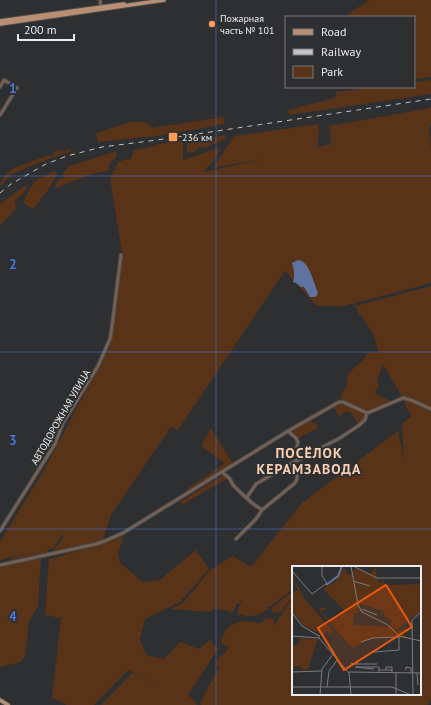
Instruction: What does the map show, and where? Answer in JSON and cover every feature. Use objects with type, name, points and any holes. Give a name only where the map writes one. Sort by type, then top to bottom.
[{"type":"main road","points":[[0,22],[91,10],[148,0]]},
{"type":"main road","points":[[101,8],[163,0]]},
{"type":"main road","points":[[0,700],[8,705]]},
{"type":"street","points":[[100,0],[101,8]]},
{"type":"street","points":[[0,87],[4,80],[17,88],[0,116]]},
{"type":"street","name":"АВТОДОРОЖНАЯ УЛИЦА","points":[[0,532],[56,444],[63,423],[94,373],[108,346],[111,334],[121,255]]},
{"type":"street","points":[[0,566],[96,544],[128,530],[288,431],[339,402],[343,402],[366,413],[403,398],[431,409]]},
{"type":"street","points":[[247,497],[256,484],[340,438],[358,426],[365,420],[366,413]]},
{"type":"street","points":[[288,431],[296,438],[298,442],[297,447],[301,459]]},
{"type":"street","points":[[236,538],[256,519],[262,510],[297,480],[298,476],[292,463]]},
{"type":"street","points":[[222,472],[230,479],[233,485],[252,503],[262,510]]},
{"type":"green space","points":[[369,0],[431,0],[431,77],[415,79],[415,16],[347,15]]},
{"type":"green space","points":[[431,80],[431,94],[289,115],[288,110],[335,98],[336,92],[367,88],[415,88],[415,82]]},
{"type":"green space","points":[[431,108],[431,125],[429,125],[431,150],[431,283],[344,306],[317,306],[285,271],[178,430],[171,427],[111,515],[104,536],[105,539],[53,551],[63,538],[61,533],[60,538],[54,548],[47,550],[48,552],[10,560],[11,558],[32,553],[2,560],[0,559],[0,542],[44,470],[110,346],[122,252],[110,179],[113,171],[117,169],[115,169],[117,164],[121,161],[131,159],[134,150],[183,140],[183,160],[218,148],[220,151],[212,163],[206,168],[205,172],[261,159],[213,168],[234,136],[319,124],[318,147],[336,143],[330,144],[331,136],[329,126]]},
{"type":"green space","points":[[223,117],[225,124],[156,136],[98,142],[96,133],[131,122],[146,122],[152,128]]},
{"type":"green space","points":[[225,135],[226,139],[205,148],[198,147],[195,152],[187,153],[187,141]]},
{"type":"green space","points":[[69,148],[72,151],[35,164],[10,175],[0,186],[0,183],[3,180],[2,179],[12,169],[48,155],[54,155],[53,152],[64,151]]},
{"type":"green space","points":[[117,151],[116,158],[111,161],[108,171],[91,174],[53,189],[59,179],[64,178],[63,173],[70,165]]},
{"type":"green space","points":[[54,171],[57,174],[48,190],[33,209],[23,203],[35,181]]},
{"type":"green space","points":[[26,185],[27,187],[23,194],[14,202],[16,206],[15,210],[0,225],[0,204]]},
{"type":"green space","points":[[431,286],[431,699],[428,705],[202,705],[200,704],[219,667],[216,664],[218,658],[224,654],[229,647],[221,644],[225,631],[230,626],[242,621],[261,623],[266,618],[274,619],[274,626],[292,598],[292,695],[421,695],[421,566],[292,566],[292,590],[270,607],[267,607],[269,609],[258,615],[246,616],[238,614],[238,609],[242,600],[239,604],[236,604],[236,607],[232,612],[219,609],[215,610],[213,608],[211,612],[171,609],[183,603],[210,570],[233,556],[251,567],[302,503],[398,431],[404,461],[402,424],[411,416],[400,393],[383,364],[377,382],[379,384],[378,388],[375,392],[390,401],[368,411],[345,402],[341,398],[346,387],[348,375],[353,369],[369,352],[379,353],[374,336],[361,315],[359,315],[356,306]]},
{"type":"green space","points":[[340,404],[365,413],[364,419],[358,423],[350,412],[344,412],[339,417],[334,407]]},
{"type":"green space","points":[[309,420],[318,425],[316,429],[299,438],[292,430]]},
{"type":"green space","points":[[211,428],[233,464],[188,491],[187,489],[225,463],[201,446]]},
{"type":"green space","points":[[223,475],[228,478],[182,505],[180,502]]},
{"type":"green space","points":[[124,536],[118,553],[120,563],[143,582],[160,580],[196,550],[209,569],[180,602],[145,619],[140,639],[146,655],[164,659],[180,642],[199,649],[210,640],[218,649],[188,695],[197,705],[101,705],[132,673],[159,687],[128,670],[94,705],[67,705],[52,698],[61,618],[45,615],[49,559],[112,541]]},
{"type":"green space","points":[[41,558],[38,606],[29,621],[25,655],[21,662],[0,667],[0,568],[5,565]]},
{"type":"green space","points":[[292,592],[292,596],[281,612],[273,613],[271,610]]},
{"type":"water","points":[[298,260],[305,264],[311,273],[318,292],[315,297],[310,297],[304,287],[301,287],[293,282],[294,272],[292,263]]},
{"type":"railway","points":[[0,193],[11,184],[46,164],[67,156],[102,147],[431,99]]},
{"type":"place","name":"Пожарная часть № 101","points":[[212,24]]},
{"type":"place","name":"236 км","points":[[173,137]]},
{"type":"district","name":"ПОСЁЛОК КЕРАМЗАВОДА","points":[[309,462]]}]
